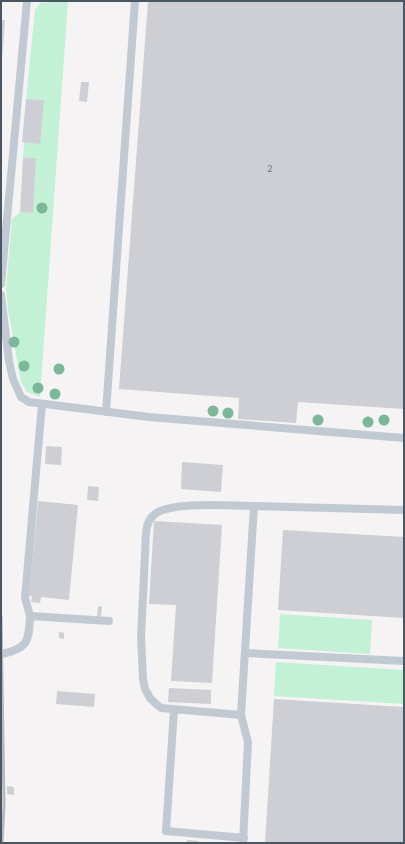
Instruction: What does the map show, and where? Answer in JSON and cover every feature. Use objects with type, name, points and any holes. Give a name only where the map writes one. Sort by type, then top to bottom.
[{"type":"lane","points":[[1,284],[27,1]]},
{"type":"lane","points":[[106,412],[135,1]]},
{"type":"lane","points":[[1,295],[9,360],[16,388],[21,397],[29,402],[149,417],[404,438]]},
{"type":"lane","points":[[1,654],[18,649],[26,643],[29,636],[30,616],[25,598],[42,404]]},
{"type":"lane","points":[[242,715],[161,708],[155,703],[145,689],[143,679],[141,637],[146,533],[149,520],[154,514],[164,509],[190,506],[404,510]]},
{"type":"lane","points":[[174,710],[166,832],[244,840],[248,742],[242,715],[254,506]]},
{"type":"lane","points":[[30,616],[109,621]]},
{"type":"lane","points":[[245,653],[404,661]]},
{"type":"green space","points":[[47,1],[68,1],[40,397],[27,392],[21,382],[8,310],[6,289],[12,219],[20,212],[33,213],[36,159],[23,158],[24,142],[44,100],[26,99],[35,10],[41,2],[47,3]]},
{"type":"green space","points":[[280,614],[372,620],[370,654],[278,648]]},
{"type":"green space","points":[[276,662],[404,670],[404,704],[274,696]]},
{"type":"building","points":[[148,1],[404,1],[404,409],[298,402],[296,423],[238,419],[239,398],[119,389]]},
{"type":"building","points":[[1,20],[5,20],[2,61],[1,61]]},
{"type":"building","points":[[81,82],[89,82],[87,102],[79,101]]},
{"type":"building","points":[[26,99],[44,100],[40,144],[22,142]]},
{"type":"building","points":[[23,158],[36,158],[33,213],[20,212]]},
{"type":"building","points":[[46,446],[62,447],[61,465],[45,464]]},
{"type":"building","points":[[182,462],[223,465],[221,492],[181,489]]},
{"type":"building","points":[[88,486],[99,487],[98,501],[87,500]]},
{"type":"building","points":[[38,501],[78,505],[69,600],[41,597],[40,603],[31,602],[32,596],[29,596]]},
{"type":"building","points":[[154,521],[222,525],[212,683],[171,681],[176,605],[149,604]]},
{"type":"building","points":[[283,530],[404,537],[404,618],[278,610]]},
{"type":"building","points":[[98,606],[102,607],[101,617],[97,616]]},
{"type":"building","points":[[59,632],[64,633],[64,639],[59,638]]},
{"type":"building","points":[[169,688],[211,690],[211,704],[168,702]]},
{"type":"building","points":[[57,691],[95,694],[94,707],[56,704]]},
{"type":"building","points":[[274,699],[404,707],[404,843],[265,843]]},
{"type":"building","points":[[7,786],[14,787],[14,795],[7,794]]},
{"type":"building","points":[[187,840],[199,841],[199,843],[187,843]]},
{"type":"railway","points":[[1,616],[4,806],[2,843]]}]
